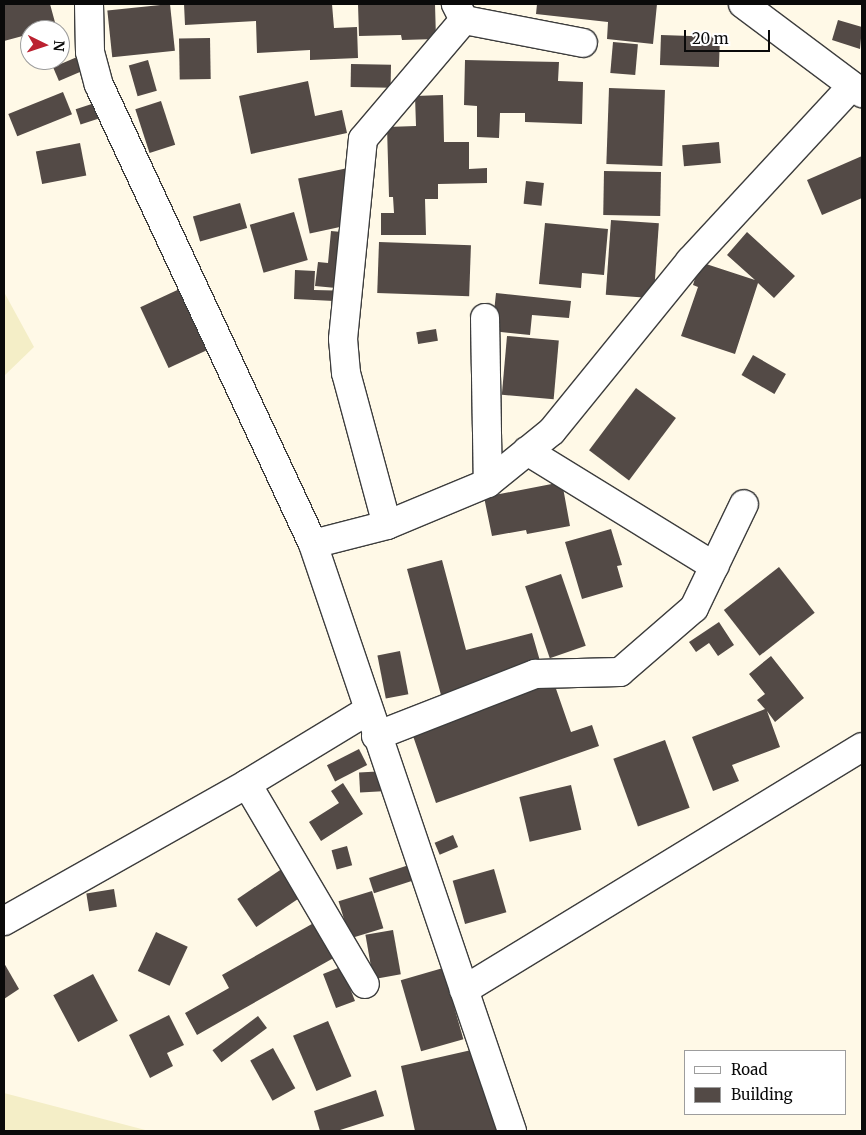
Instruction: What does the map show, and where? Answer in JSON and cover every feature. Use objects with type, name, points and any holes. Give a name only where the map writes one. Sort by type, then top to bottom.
[{"type":"street","points":[[89,4],[90,52],[100,84],[313,544],[367,711],[512,1131]]},
{"type":"street","points":[[313,544],[387,525],[488,483],[552,431],[690,261],[857,89],[743,4]]},
{"type":"street","points":[[387,525],[346,374],[343,339],[363,140],[460,12],[583,44]]},
{"type":"street","points":[[485,318],[488,483]]},
{"type":"street","points":[[527,451],[714,566]]},
{"type":"street","points":[[376,736],[535,674],[620,672],[694,608],[744,504]]},
{"type":"street","points":[[4,921],[248,784],[367,711]]},
{"type":"street","points":[[464,990],[862,747]]},
{"type":"street","points":[[248,784],[365,984]]},
{"type":"shaded area","points":[[4,292],[34,347],[4,376]]},
{"type":"shaded area","points":[[4,1093],[149,1131],[4,1131]]},
{"type":"building","points":[[4,4],[50,4],[54,20],[20,20],[20,37],[4,41]]},
{"type":"building","points":[[170,4],[175,51],[112,57],[107,11]]},
{"type":"building","points":[[184,4],[332,4],[334,28],[357,27],[358,58],[310,60],[310,50],[257,53],[256,21],[185,25]]},
{"type":"building","points":[[358,4],[435,4],[436,39],[402,40],[401,35],[359,36]]},
{"type":"building","points":[[537,4],[657,4],[653,44],[607,39],[608,22],[536,14]]},
{"type":"building","points":[[838,20],[862,27],[860,49],[832,40]]},
{"type":"building","points":[[661,35],[720,37],[719,67],[660,65]]},
{"type":"building","points":[[210,38],[211,79],[180,80],[179,39]]},
{"type":"building","points":[[613,42],[638,44],[635,75],[610,73]]},
{"type":"building","points":[[77,57],[83,71],[59,81],[54,70],[70,70],[70,60]]},
{"type":"building","points":[[148,60],[157,91],[138,96],[129,66]]},
{"type":"building","points":[[465,60],[559,62],[558,81],[583,82],[582,124],[525,122],[525,113],[500,113],[499,138],[477,137],[477,106],[464,105]]},
{"type":"building","points":[[351,64],[391,65],[391,88],[351,87]]},
{"type":"building","points":[[308,81],[315,116],[342,110],[347,133],[251,154],[239,96]]},
{"type":"building","points":[[609,88],[665,90],[662,166],[606,164]]},
{"type":"building","points":[[63,92],[72,114],[17,136],[8,114]]},
{"type":"building","points":[[443,95],[444,142],[469,142],[469,169],[487,168],[487,183],[438,184],[438,199],[425,199],[426,235],[381,235],[381,213],[394,213],[393,197],[389,197],[387,127],[416,126],[415,96]]},
{"type":"building","points":[[107,99],[112,114],[81,124],[76,109]]},
{"type":"building","points":[[161,101],[175,145],[150,153],[135,109]]},
{"type":"building","points":[[719,142],[721,163],[684,166],[682,145]]},
{"type":"building","points":[[80,143],[86,175],[42,184],[36,152]]},
{"type":"building","points":[[862,156],[862,198],[822,215],[807,180]]},
{"type":"building","points":[[348,168],[360,223],[310,233],[298,179]]},
{"type":"building","points":[[604,171],[661,172],[660,216],[603,215]]},
{"type":"building","points":[[526,181],[544,183],[541,206],[524,204]]},
{"type":"building","points":[[240,203],[247,228],[200,241],[193,217]]},
{"type":"building","points":[[294,212],[308,260],[264,273],[250,225]]},
{"type":"building","points":[[611,220],[659,223],[654,298],[606,295]]},
{"type":"building","points":[[545,223],[608,229],[604,275],[582,273],[581,288],[539,284]]},
{"type":"building","points":[[331,231],[363,234],[357,290],[315,286],[318,262],[328,263]]},
{"type":"building","points":[[747,232],[795,276],[774,298],[758,283],[735,354],[681,336],[698,287],[693,285],[700,262],[755,280],[727,255]]},
{"type":"building","points":[[379,242],[471,245],[469,296],[377,293]]},
{"type":"building","points":[[295,270],[315,271],[314,290],[355,291],[354,302],[294,299]]},
{"type":"building","points":[[201,279],[229,340],[169,368],[140,307]]},
{"type":"building","points":[[496,293],[571,301],[569,318],[532,315],[530,335],[492,331]]},
{"type":"building","points":[[436,329],[438,341],[418,344],[416,332]]},
{"type":"building","points":[[507,336],[559,341],[554,399],[502,395]]},
{"type":"building","points":[[753,355],[786,374],[774,394],[742,375]]},
{"type":"building","points":[[636,388],[676,418],[629,480],[589,450]]},
{"type":"building","points":[[562,482],[570,526],[527,534],[526,530],[492,536],[484,497]]},
{"type":"building","points":[[611,529],[622,565],[617,566],[623,587],[582,599],[565,542]]},
{"type":"building","points":[[442,560],[466,650],[532,633],[542,668],[441,695],[407,569]]},
{"type":"building","points":[[779,567],[815,613],[760,656],[724,610]]},
{"type":"building","points":[[561,574],[586,646],[550,658],[525,586]]},
{"type":"building","points":[[719,622],[734,645],[718,656],[709,643],[696,652],[689,642]]},
{"type":"building","points":[[400,651],[408,694],[386,699],[377,655]]},
{"type":"building","points":[[771,656],[804,698],[775,722],[767,711],[780,747],[732,765],[739,781],[713,791],[692,737],[765,709],[757,700],[765,694],[749,674]]},
{"type":"building","points":[[554,683],[571,732],[592,725],[599,746],[436,803],[412,733]]},
{"type":"building","points":[[665,740],[690,808],[638,826],[613,759]]},
{"type":"building","points":[[359,749],[367,765],[335,781],[327,765]]},
{"type":"building","points":[[386,771],[387,791],[360,792],[359,772]]},
{"type":"building","points":[[343,783],[363,814],[321,841],[309,822],[339,803],[331,791]]},
{"type":"building","points":[[571,785],[581,830],[530,842],[519,797]]},
{"type":"building","points":[[453,835],[458,847],[440,855],[435,843]]},
{"type":"building","points":[[347,846],[352,865],[337,869],[332,850]]},
{"type":"building","points":[[292,862],[311,890],[256,927],[237,899]]},
{"type":"building","points":[[409,865],[414,880],[374,893],[369,878]]},
{"type":"building","points":[[494,869],[506,912],[465,924],[453,881]]},
{"type":"building","points":[[114,889],[117,907],[89,911],[86,893]]},
{"type":"building","points":[[372,891],[383,928],[350,939],[339,901]]},
{"type":"building","points":[[326,916],[346,951],[197,1035],[185,1013],[229,988],[222,975]]},
{"type":"building","points":[[393,930],[401,974],[373,979],[365,935]]},
{"type":"building","points":[[156,932],[188,947],[170,986],[138,971]]},
{"type":"building","points":[[353,962],[359,979],[348,983],[355,1001],[336,1008],[323,974]]},
{"type":"building","points":[[4,963],[19,989],[4,999]]},
{"type":"building","points":[[443,968],[463,1039],[421,1051],[401,980]]},
{"type":"building","points":[[93,974],[118,1021],[78,1042],[53,995]]},
{"type":"building","points":[[169,1015],[184,1045],[167,1053],[173,1066],[150,1078],[129,1035]]},
{"type":"building","points":[[258,1016],[267,1028],[222,1062],[212,1050]]},
{"type":"building","points":[[328,1021],[351,1076],[316,1091],[293,1036]]},
{"type":"building","points":[[489,1046],[508,1131],[415,1131],[401,1066]]},
{"type":"building","points":[[273,1048],[295,1088],[273,1101],[250,1061]]},
{"type":"building","points":[[376,1090],[384,1116],[337,1131],[320,1131],[314,1111]]}]
